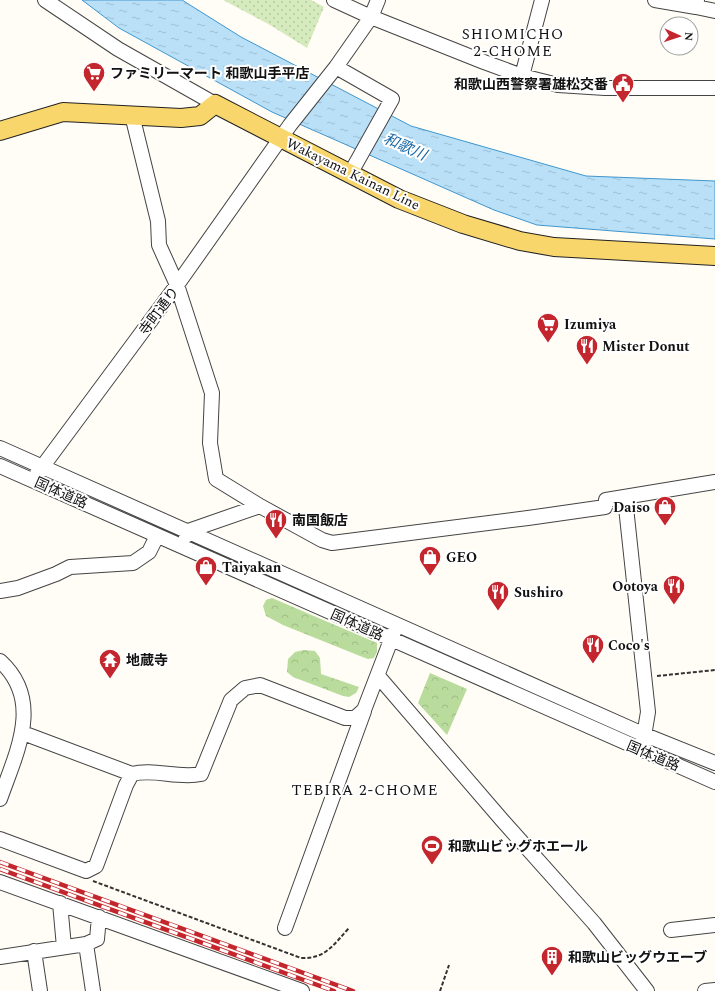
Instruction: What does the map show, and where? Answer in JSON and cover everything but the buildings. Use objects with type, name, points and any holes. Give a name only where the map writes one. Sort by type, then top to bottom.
[{"type":"main road","points":[[0,130],[63,112],[181,118],[200,116],[215,104]]},
{"type":"main road","name":"Wakayama Kainan Line","points":[[215,104],[285,132],[352,169],[399,199],[463,224],[520,240],[554,247],[715,256]]},
{"type":"street","points":[[45,0],[118,49],[215,104]]},
{"type":"street","points":[[334,0],[371,17],[522,76],[566,85],[605,88],[715,88]]},
{"type":"street","name":"寺町通り","points":[[32,480],[177,285],[285,132],[333,71],[371,17],[378,0]]},
{"type":"street","points":[[522,76],[542,0]]},
{"type":"street","points":[[655,0],[696,3],[715,11]]},
{"type":"street","points":[[333,71],[392,99],[352,169]]},
{"type":"street","points":[[132,115],[158,221],[159,245],[177,285],[212,393],[210,443],[216,478],[260,506],[322,540],[332,543],[590,509],[605,506],[606,500],[715,482]]},
{"type":"street","name":"国体道路","points":[[0,448],[645,735],[715,763]]},
{"type":"street","name":"国体道路","points":[[0,466],[715,782]]},
{"type":"street","points":[[625,498],[648,712],[645,735],[640,750]]},
{"type":"street","points":[[181,546],[188,531],[260,506]]},
{"type":"street","points":[[0,591],[18,588],[56,574],[70,567],[133,563],[149,552],[157,536]]},
{"type":"street","points":[[285,928],[364,710],[397,624]]},
{"type":"street","points":[[0,661],[8,668],[19,688],[24,709],[23,733],[0,799]]},
{"type":"street","points":[[378,676],[502,820],[594,923],[647,991]]},
{"type":"street","points":[[23,733],[132,774],[141,772],[190,776],[201,774],[231,700],[244,688],[260,685],[345,718],[355,718],[364,710]]},
{"type":"street","points":[[0,839],[86,871],[96,866],[126,785],[132,774]]},
{"type":"street","points":[[0,882],[60,903],[270,985],[302,991]]},
{"type":"street","points":[[60,903],[64,947]]},
{"type":"street","points":[[0,957],[86,944],[97,939],[99,918]]},
{"type":"street","points":[[671,930],[715,925]]},
{"type":"street","points":[[86,944],[93,991]]},
{"type":"street","points":[[34,951],[40,991]]},
{"type":"street","points":[[705,991],[715,990]]},
{"type":"path","points":[[644,678],[715,670]]},
{"type":"path","points":[[88,879],[301,958],[319,956],[326,952],[349,928]]},
{"type":"path","points":[[440,991],[449,965]]},
{"type":"green space","points":[[223,0],[311,0],[324,7],[307,48],[270,25]]},
{"type":"green space","points":[[272,598],[377,643],[377,652],[374,658],[368,659],[360,656],[283,625],[266,616],[263,606],[266,600]]},
{"type":"green space","points":[[304,650],[315,651],[320,658],[321,674],[359,687],[356,693],[349,697],[343,696],[293,677],[287,672],[288,659],[295,652]]},
{"type":"green space","points":[[430,673],[467,689],[447,735],[418,703]]},
{"type":"water","name":"和歌川","points":[[82,0],[182,0],[241,37],[411,126],[586,176],[715,181],[715,239],[537,225],[494,210],[272,112],[119,28]]},
{"type":"railway","points":[[0,862],[353,991]]},
{"type":"railway","points":[[0,869],[334,991]]},
{"type":"place","name":"ファミリーマート 和歌山手平店","points":[[94,92]]},
{"type":"place","name":"和歌山西警察署雄松交番","points":[[623,104]]},
{"type":"place","name":"Izumiya","points":[[548,344]]},
{"type":"place","name":"Mister Donut","points":[[587,366]]},
{"type":"place","name":"Daiso","points":[[665,526]]},
{"type":"place","name":"南国飯店","points":[[276,540]]},
{"type":"place","name":"GEO","points":[[430,576]]},
{"type":"place","name":"Taiyakan","points":[[206,586]]},
{"type":"place","name":"Ootoya","points":[[674,606]]},
{"type":"place","name":"Sushiro","points":[[498,612]]},
{"type":"place","name":"Coco's","points":[[593,664]]},
{"type":"place","name":"地蔵寺","points":[[110,680]]},
{"type":"place","name":"和歌山ビッグホエール","points":[[432,866]]},
{"type":"place","name":"和歌山ビッグウエーブ","points":[[552,976]]},
{"type":"district","name":"SHIOMICHO 2-CHOME","points":[[513,42]]},
{"type":"district","name":"TEBIRA 2-CHOME","points":[[365,790]]}]
